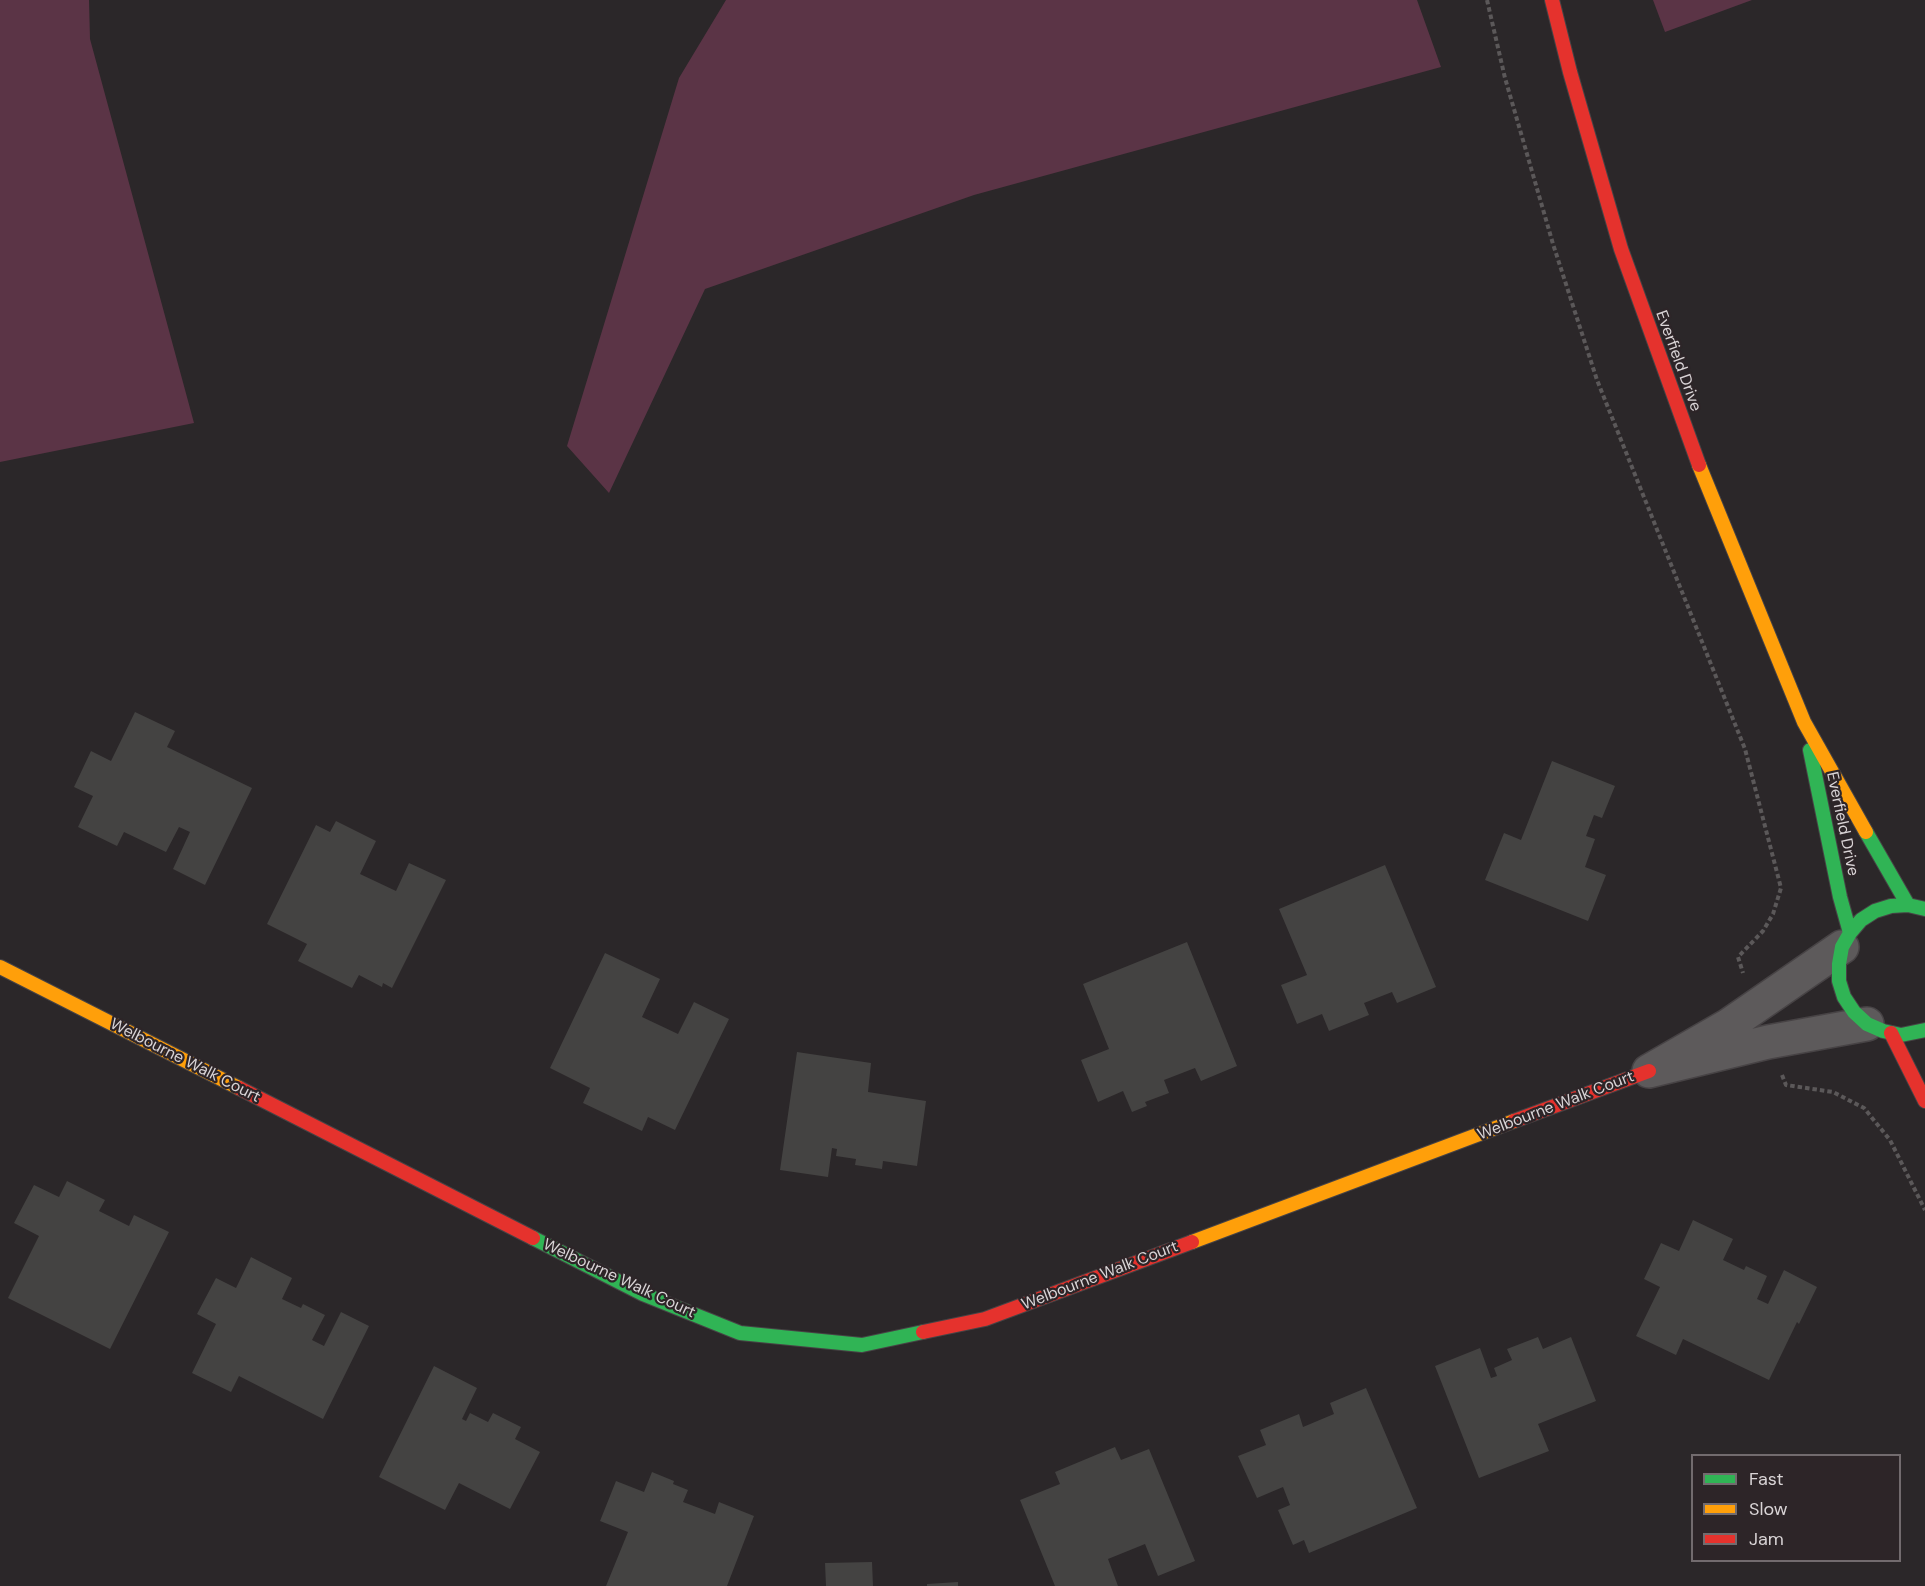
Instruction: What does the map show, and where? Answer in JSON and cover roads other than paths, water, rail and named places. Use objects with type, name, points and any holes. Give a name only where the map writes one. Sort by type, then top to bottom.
[{"type":"street","name":"Everfield Drive","points":[[1552,0],[1570,72],[1621,249],[1685,430],[1804,722],[1908,905]]},
{"type":"street","name":"Everfield Drive","points":[[1804,722],[1838,887],[1846,940]]},
{"type":"street","points":[[1925,909],[1908,905],[1891,906],[1875,911],[1861,920],[1846,940],[1839,964],[1839,981],[1844,997],[1854,1012],[1879,1028],[1901,1035],[1925,1030]]},
{"type":"street","name":"Welbourne Walk Court","points":[[1648,1071],[1755,1008],[1846,940]]},
{"type":"street","name":"Welbourne Walk Court","points":[[0,967],[643,1294],[740,1333],[862,1345],[985,1319],[1648,1071],[1768,1042],[1879,1028]]},
{"type":"street","points":[[1879,1028],[1925,1101]]}]
